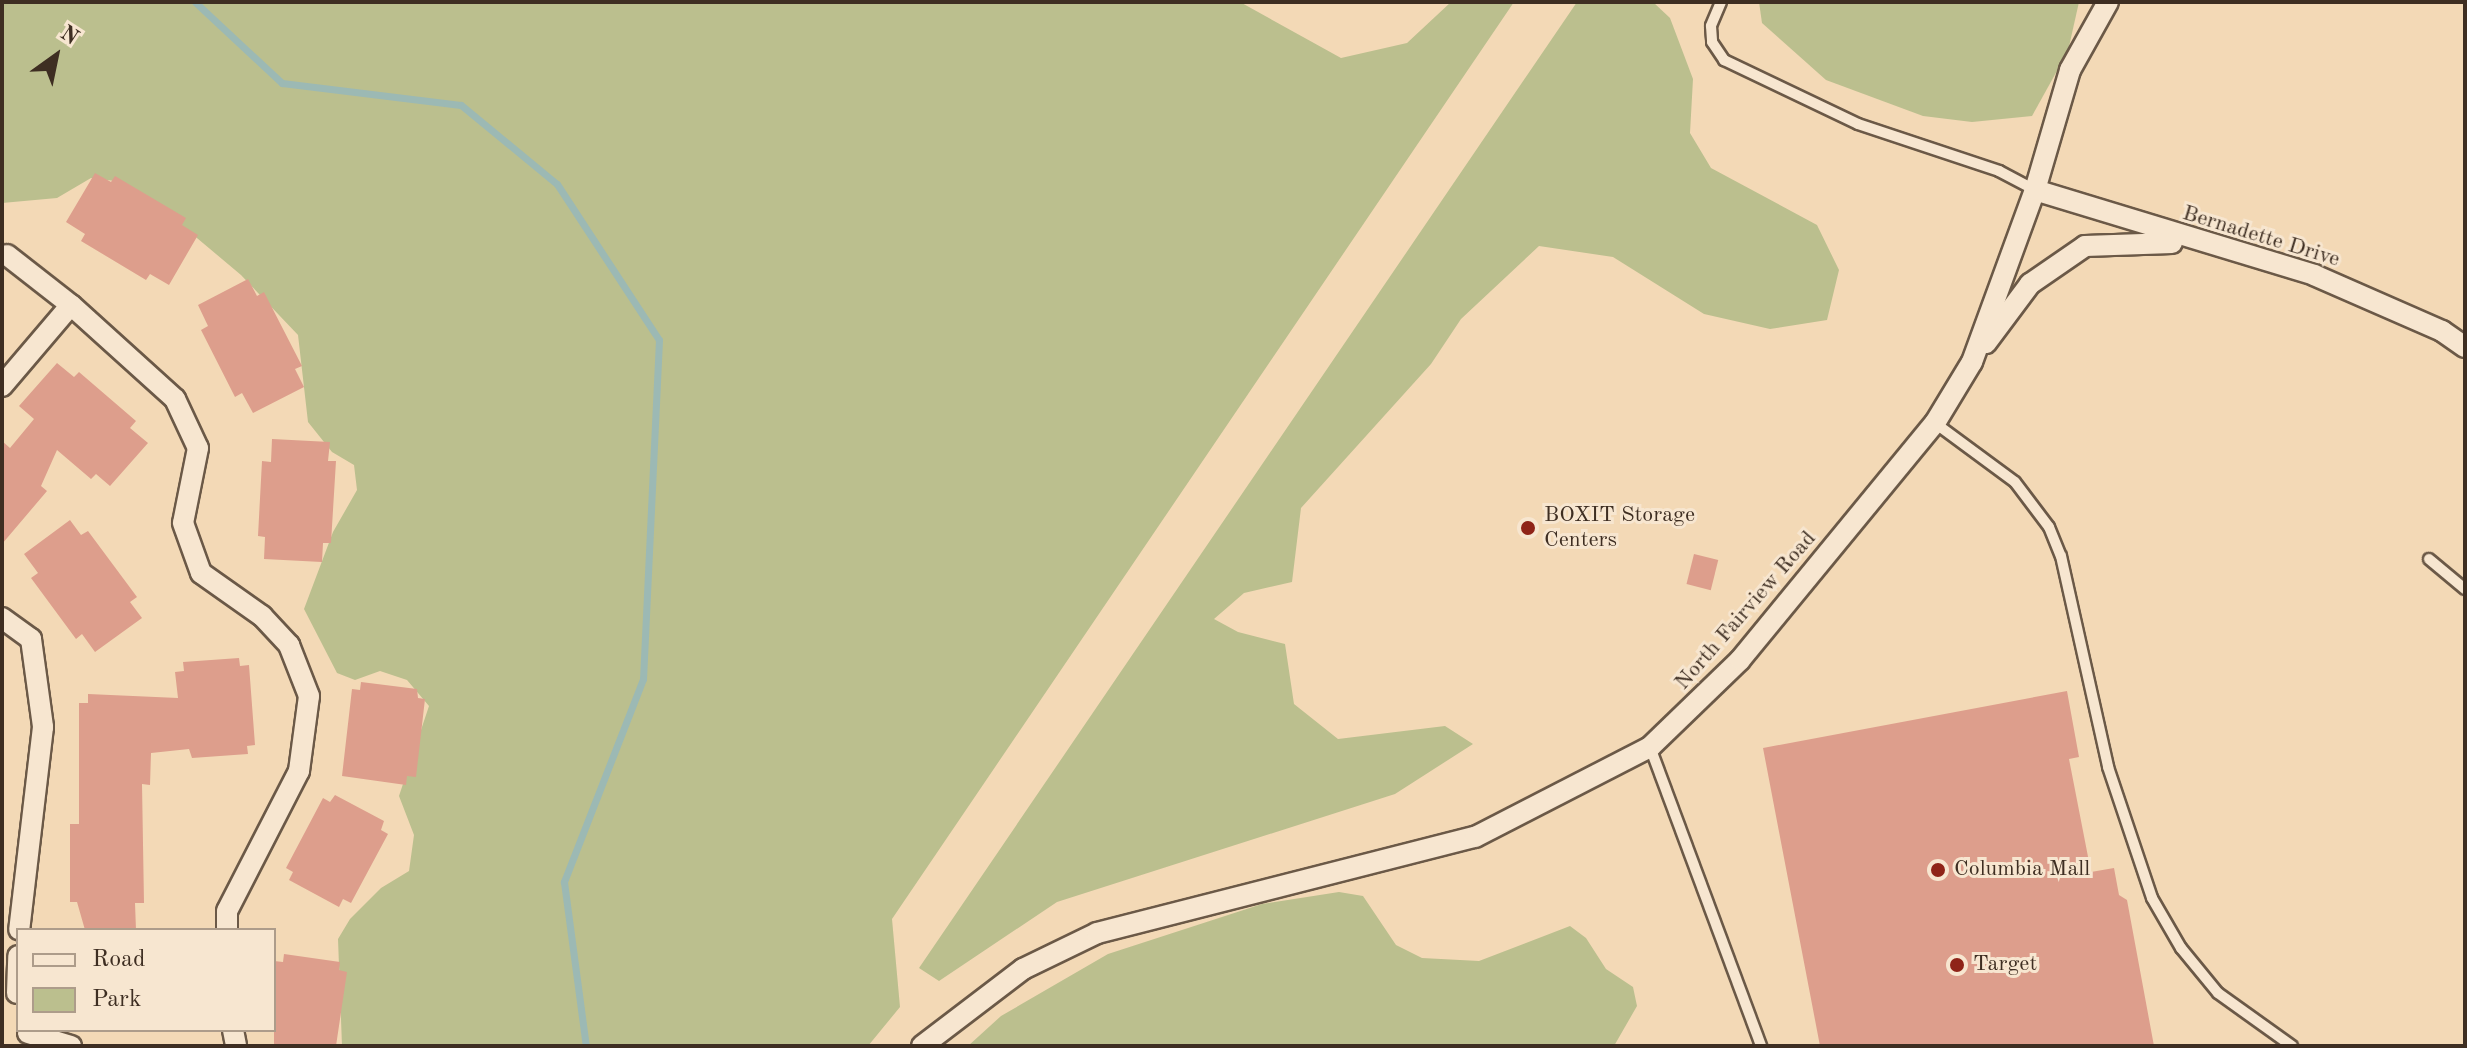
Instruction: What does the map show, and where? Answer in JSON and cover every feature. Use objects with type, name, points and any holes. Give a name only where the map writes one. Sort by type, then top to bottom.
[{"type":"street","name":"North Fairview Road","points":[[922,1046],[1023,969],[1097,933],[1475,837],[1650,747],[1740,660],[1935,423],[1972,362],[2035,190],[2070,70],[2108,2]]},
{"type":"street","name":"Bernadette Drive","points":[[2035,190],[2314,275],[2442,331],[2465,347]]},
{"type":"street","points":[[1972,362],[2030,284],[2085,246],[2129,241],[2209,245]]},
{"type":"street","points":[[7,255],[71,305],[175,399],[198,448],[183,523],[201,573],[262,616],[289,645],[309,696],[299,771],[227,911],[227,928]]},
{"type":"street","points":[[2,386],[71,305]]},
{"type":"street","points":[[2,618],[31,639],[43,727],[19,928]]},
{"type":"street","points":[[12,993],[16,968]]},
{"type":"street","points":[[26,1036],[71,1046]]},
{"type":"lane","points":[[1721,2],[1711,26],[1712,42],[1724,60],[1858,124],[1999,171],[2035,190]]},
{"type":"lane","points":[[1935,423],[2015,482],[2049,527],[2061,556],[2108,767],[2152,898],[2181,948],[2218,993],[2292,1046]]},
{"type":"lane","points":[[2429,559],[2465,589]]},
{"type":"lane","points":[[1650,747],[1761,1046]]},
{"type":"green space","points":[[2,2],[1240,2],[1341,58],[1407,43],[1451,2],[1514,2],[892,919],[900,1007],[868,1046],[342,1046],[338,939],[350,919],[381,888],[409,871],[414,835],[399,796],[429,706],[407,680],[380,671],[355,680],[337,673],[304,609],[333,532],[357,490],[354,465],[332,452],[308,422],[298,335],[241,275],[123,182],[91,178],[57,198],[2,203]]},
{"type":"green space","points":[[1577,2],[1653,2],[1670,18],[1693,79],[1690,133],[1711,168],[1817,225],[1839,270],[1827,320],[1770,329],[1704,314],[1613,257],[1539,246],[1461,319],[1431,364],[1301,508],[1292,582],[1244,593],[1214,619],[1238,632],[1285,644],[1294,704],[1338,739],[1445,726],[1473,744],[1395,794],[1057,902],[939,981],[919,968]]},
{"type":"green space","points":[[1759,2],[2079,2],[2068,51],[2032,116],[1972,122],[1923,116],[1826,80],[1762,23]]},
{"type":"green space","points":[[1339,892],[1363,896],[1396,945],[1422,958],[1479,961],[1570,926],[1586,938],[1606,969],[1633,987],[1637,1006],[1614,1046],[968,1046],[1001,1016],[1108,954],[1262,904]]},
{"type":"building","points":[[95,173],[111,182],[115,176],[186,218],[182,225],[198,235],[169,285],[150,274],[146,280],[81,241],[85,234],[66,222]]},
{"type":"building","points":[[248,279],[257,296],[264,292],[302,366],[295,369],[304,387],[253,413],[242,393],[235,397],[201,330],[208,326],[198,305]]},
{"type":"building","points":[[57,363],[74,377],[79,372],[136,421],[130,428],[148,443],[110,486],[96,474],[91,479],[57,450],[41,486],[47,491],[2,544],[2,441],[10,448],[34,419],[19,406]]},
{"type":"building","points":[[272,439],[330,442],[328,461],[336,461],[331,543],[323,543],[322,562],[264,559],[265,537],[258,536],[262,461],[271,462]]},
{"type":"building","points":[[70,520],[81,535],[88,531],[137,597],[130,602],[142,618],[95,652],[82,634],[76,639],[31,578],[38,573],[24,554]]},
{"type":"building","points":[[1694,554],[1718,560],[1711,590],[1687,584]]},
{"type":"building","points":[[239,658],[240,666],[249,665],[255,745],[247,746],[248,754],[192,758],[189,749],[151,753],[150,785],[142,784],[144,903],[135,903],[136,928],[84,928],[77,902],[70,902],[70,824],[79,824],[79,703],[88,703],[88,694],[178,698],[175,672],[184,671],[183,662]]},
{"type":"building","points":[[361,682],[417,689],[418,698],[425,699],[416,777],[407,776],[406,785],[342,776],[352,689],[360,690]]},
{"type":"building","name":"Columbia Mall","points":[[2067,691],[2079,757],[2069,759],[2091,872],[2114,868],[2119,895],[2127,900],[2154,1046],[1820,1046],[1763,748]]},
{"type":"building","points":[[335,795],[384,821],[381,830],[388,834],[351,903],[343,899],[339,907],[289,880],[293,872],[286,868],[323,798],[330,802]]},
{"type":"building","points":[[284,954],[340,962],[339,970],[347,972],[336,1046],[274,1046],[276,961],[283,962]]},
{"type":"waterway","points":[[195,2],[282,83],[461,105],[557,184],[659,340],[643,679],[564,882],[586,1046]]},
{"type":"place","name":"BOXIT Storage Centers","points":[[1528,528]]},
{"type":"place","name":"Columbia Mall","points":[[1938,870]]},
{"type":"place","name":"Target","points":[[1957,965]]}]
